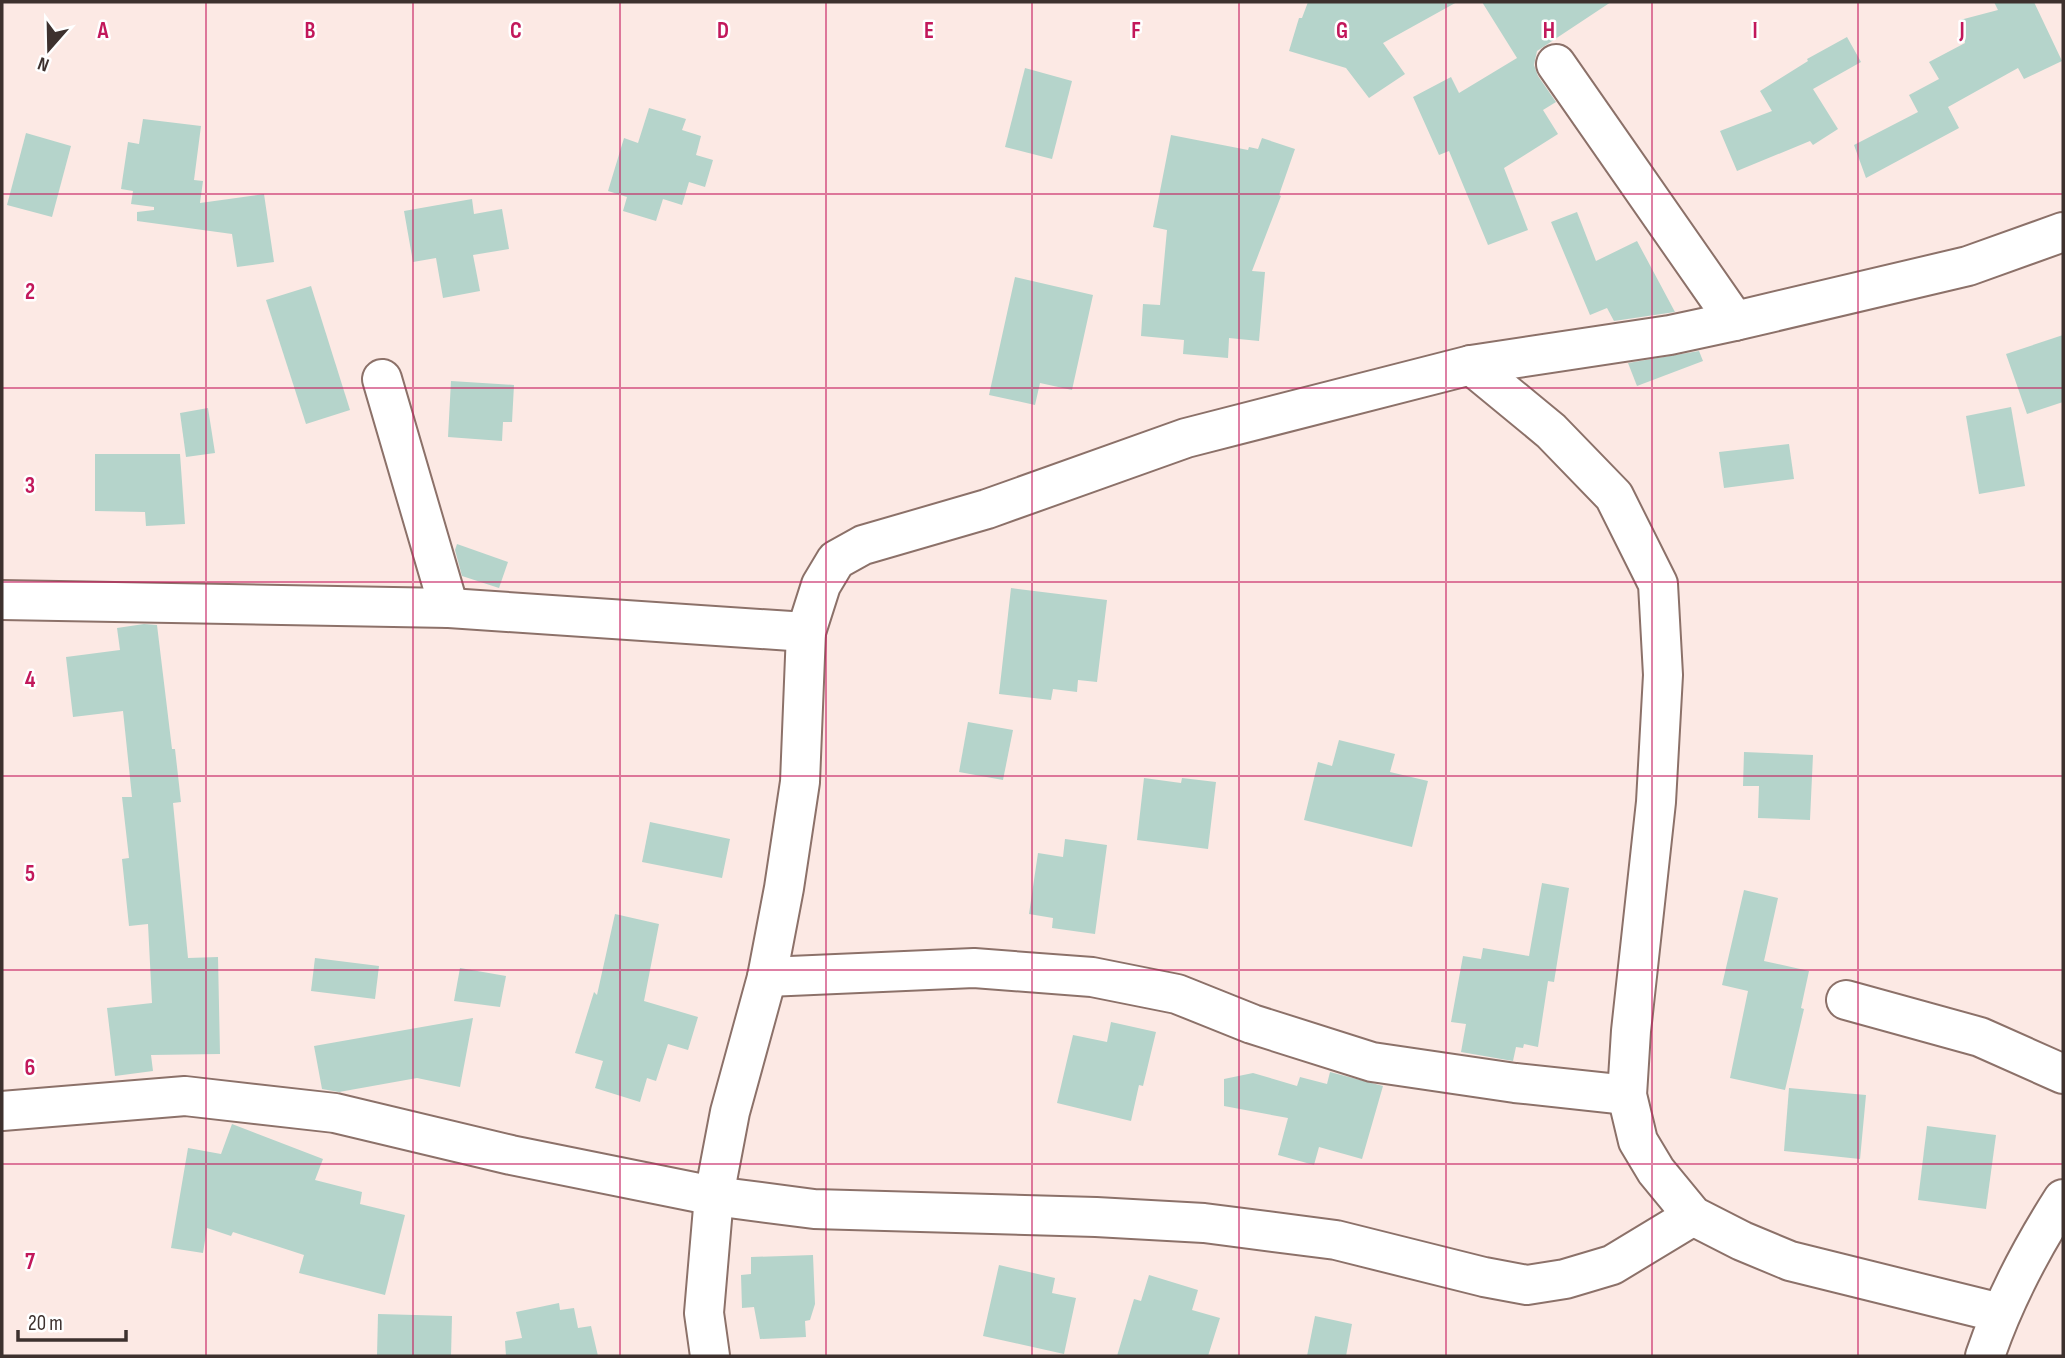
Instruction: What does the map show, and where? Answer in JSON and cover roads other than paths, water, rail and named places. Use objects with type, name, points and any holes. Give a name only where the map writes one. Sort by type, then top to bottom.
[{"type":"street","points":[[1556,64],[1735,321]]},
{"type":"street","points":[[710,1356],[704,1313],[714,1196],[730,1112],[767,977],[784,888],[800,782],[806,632],[821,585],[835,560],[863,545],[988,509],[1186,438],[1471,365],[1670,335],[1735,321],[1968,266],[2063,232]]},
{"type":"street","points":[[1471,365],[1551,431],[1614,496],[1658,584],[1663,675],[1659,765],[1631,1031],[1627,1095],[1638,1141],[1656,1171],[1693,1216],[1742,1241],[1790,1261],[2000,1313]]},
{"type":"street","points":[[382,379],[449,608]]},
{"type":"street","points":[[2,600],[449,608],[806,632]]},
{"type":"street","points":[[767,977],[974,968],[1092,977],[1177,994],[1252,1024],[1372,1062],[1515,1083],[1627,1095]]},
{"type":"street","points":[[1846,1000],[1980,1037],[2063,1074]]},
{"type":"street","points":[[2,1111],[185,1096],[335,1113],[511,1155],[714,1196],[814,1209],[1096,1217],[1204,1223],[1336,1240],[1484,1278],[1527,1284],[1565,1279],[1612,1265],[1693,1216]]},
{"type":"street","points":[[1985,1356],[2000,1313],[2034,1244],[2063,1199]]}]
